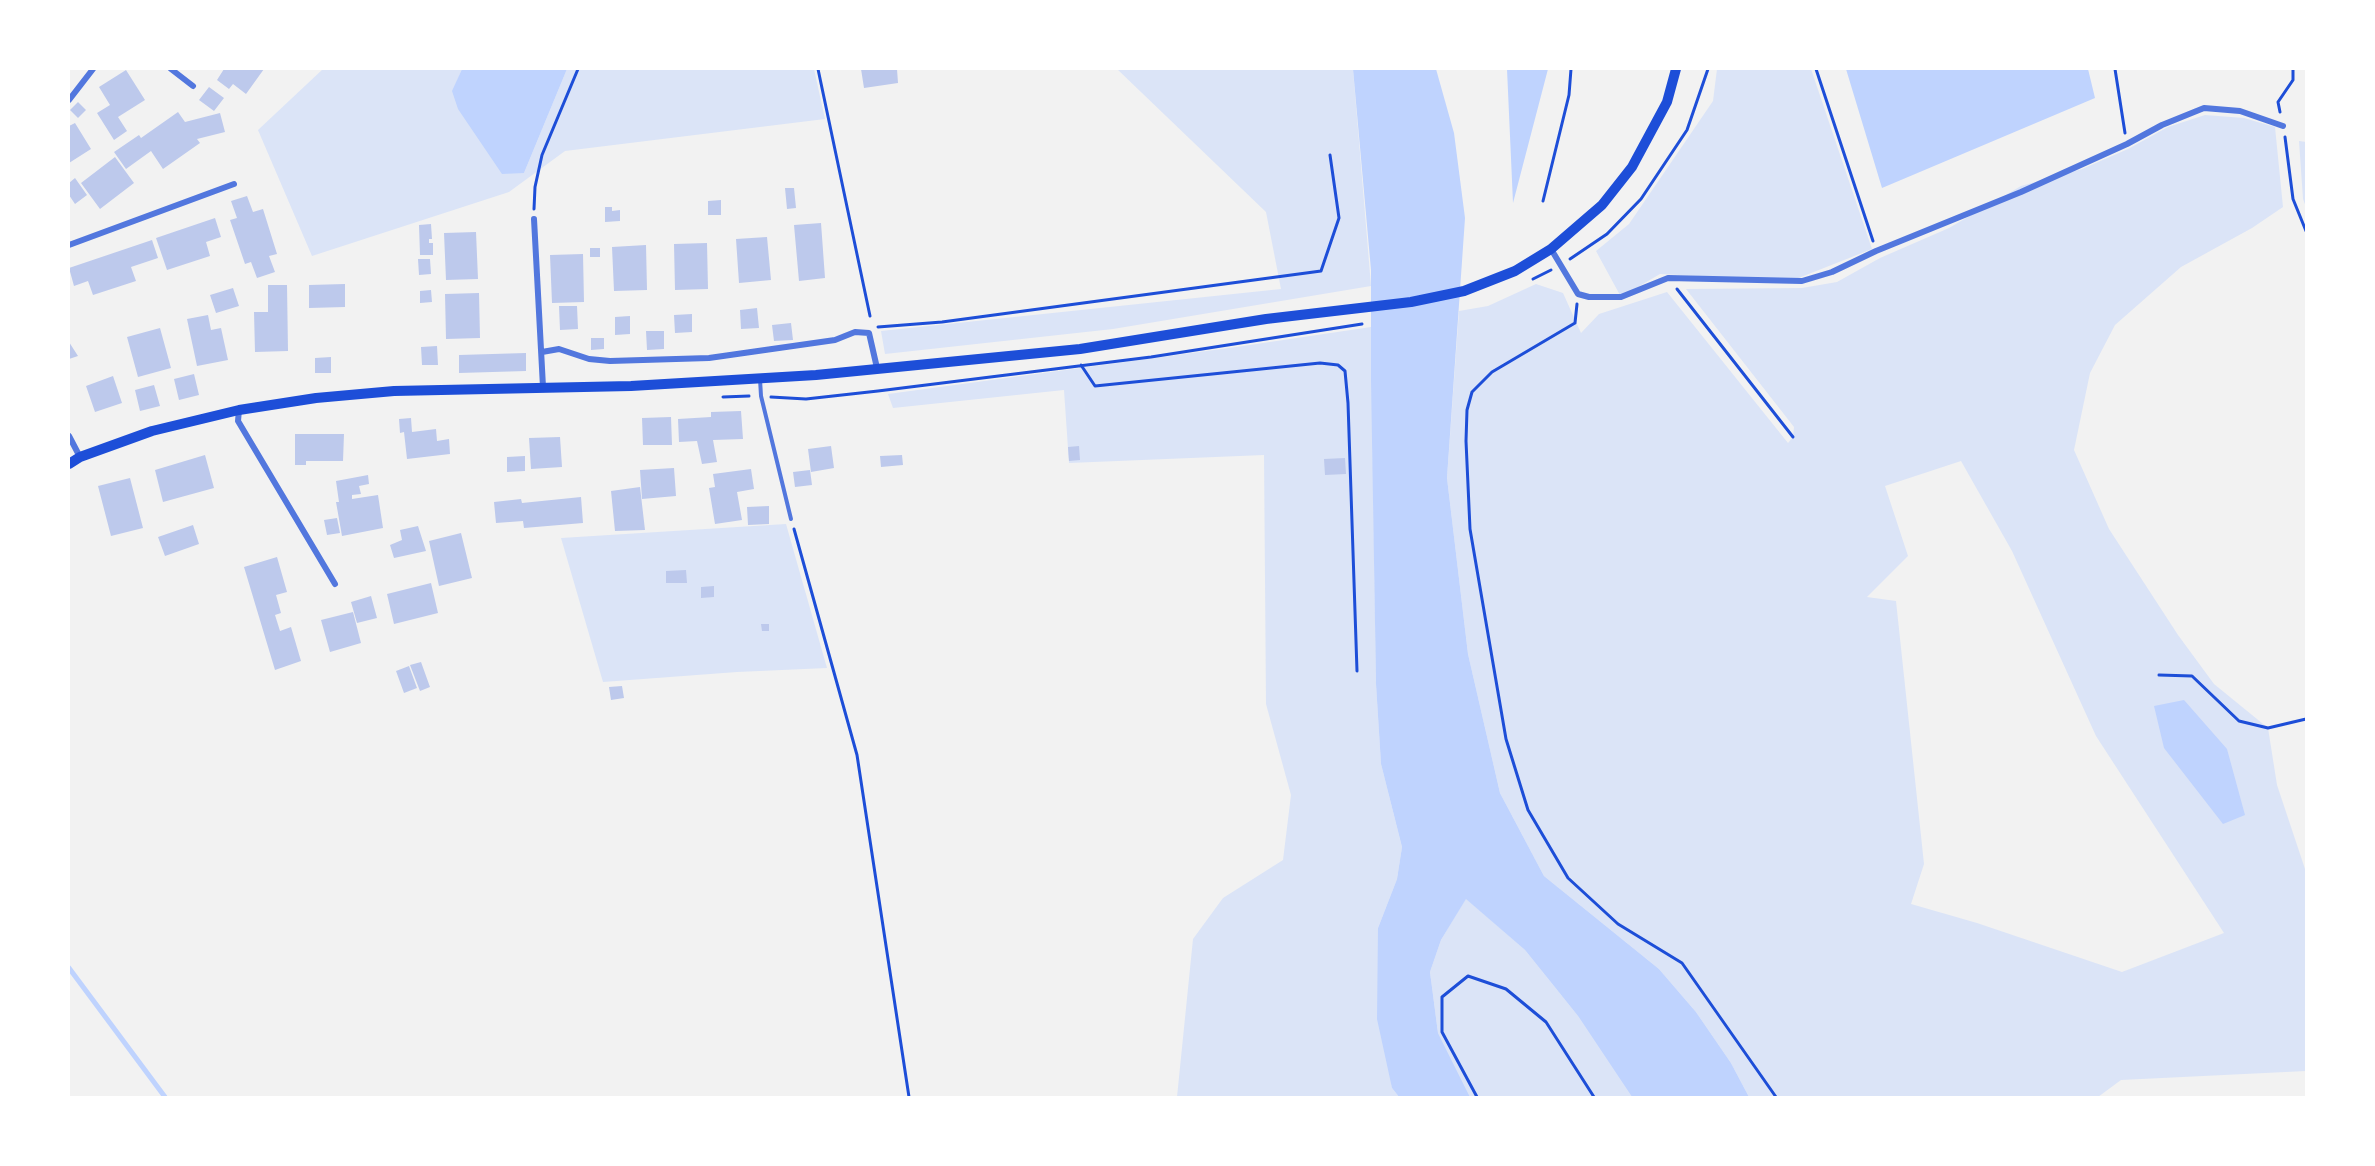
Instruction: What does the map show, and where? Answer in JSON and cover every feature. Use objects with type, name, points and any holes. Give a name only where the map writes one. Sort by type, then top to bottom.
[{"type":"main road","points":[[69,464],[80,457],[152,431],[238,410],[316,398],[394,391],[631,386],[877,368],[1080,349],[1266,319],[1411,302],[1464,291],[1515,271],[1551,249],[1602,205],[1632,167],[1667,102],[1676,69]]},
{"type":"street","points":[[69,100],[93,69]]},
{"type":"street","points":[[171,69],[193,86]]},
{"type":"street","points":[[1551,249],[1578,294],[1589,297],[1620,297],[1668,279],[1802,281],[1832,272],[1876,250],[2021,192],[2127,144],[2162,125],[2205,108],[2240,111],[2283,126]]},
{"type":"street","points":[[69,245],[234,184]]},
{"type":"street","points":[[534,219],[543,387]]},
{"type":"street","points":[[542,352],[559,349],[589,359],[610,360],[709,358],[835,340],[855,332],[869,333],[877,368]]},
{"type":"street","points":[[238,410],[238,421],[335,585]]},
{"type":"street","points":[[69,436],[80,457]]},
{"type":"lane","points":[[760,378],[761,396],[791,519]]},
{"type":"path","points":[[534,219],[535,187],[542,154],[578,69]]},
{"type":"path","points":[[818,69],[870,316]]},
{"type":"path","points":[[1543,201],[1569,95],[1571,69]]},
{"type":"path","points":[[1560,266],[1607,234],[1641,199],[1688,130],[1708,69]]},
{"type":"path","points":[[1816,69],[1876,250]]},
{"type":"path","points":[[2115,69],[2127,144]]},
{"type":"path","points":[[2293,69],[2294,80],[2278,102],[2293,199],[2306,231]]},
{"type":"path","points":[[869,333],[875,328],[942,322],[1321,271],[1339,218],[1330,155]]},
{"type":"path","points":[[1668,279],[1793,437]]},
{"type":"path","points":[[1578,294],[1575,323],[1492,372],[1472,392],[1467,410],[1470,530],[1506,740],[1528,810],[1568,878],[1618,924],[1682,963],[1776,1097]]},
{"type":"path","points":[[1080,349],[1081,365],[1095,386],[1320,363],[1338,365],[1346,371],[1357,671]]},
{"type":"path","points":[[714,397],[761,396]]},
{"type":"path","points":[[791,519],[857,755],[909,1097]]},
{"type":"path","points":[[2159,675],[2192,676],[2239,721],[2268,728],[2306,719]]},
{"type":"path","points":[[1477,1097],[1442,1032],[1442,997],[1468,976],[1506,989],[1546,1022],[1594,1097]]},
{"type":"shaded area","points":[[323,69],[462,69],[453,91],[524,173],[567,69],[814,69],[825,119],[565,151],[509,192],[312,256],[258,130]]},
{"type":"shaded area","points":[[1117,69],[1353,69],[1371,286],[1113,329],[885,354],[881,331],[1281,289],[1266,212]]},
{"type":"shaded area","points":[[1717,69],[1811,69],[1872,249],[1791,281],[1660,274],[1621,297],[1596,251],[1629,224],[1713,101]]},
{"type":"shaded area","points":[[2205,115],[2244,118],[2275,127],[2283,207],[2252,228],[2181,267],[2115,325],[2090,373],[2074,450],[2109,529],[2178,635],[2214,684],[2268,728],[2277,785],[2306,872],[2306,1071],[2121,1080],[2098,1097],[1749,1097],[1731,1063],[1696,1012],[1659,969],[1544,876],[1500,793],[1468,654],[1447,478],[1459,311],[1488,306],[1536,284],[1563,293],[1581,333],[1599,314],[1667,292],[1788,443],[1793,437],[1794,427],[1686,289],[1802,288],[1837,282],[1880,258],[1949,228],[2021,186],[2082,169],[2128,149],[2168,127]],"holes":[[[1961,461],[2012,551],[2096,736],[2224,933],[2122,972],[1977,923],[1911,904],[1924,864],[1896,601],[1867,597],[1908,556],[1885,486]]]},
{"type":"shaded area","points":[[2299,141],[2306,142],[2306,207],[2303,199]]},
{"type":"shaded area","points":[[1371,327],[1376,684],[1381,764],[1402,847],[1397,879],[1378,928],[1392,1088],[1399,1097],[1177,1097],[1193,939],[1223,898],[1283,860],[1291,795],[1266,704],[1264,455],[1069,463],[1064,390],[893,408],[888,394]]},
{"type":"shaded area","points":[[786,524],[827,668],[603,682],[561,538]]},
{"type":"shaded area","points":[[1466,898],[1525,950],[1578,1016],[1632,1097],[1470,1097],[1438,1033],[1430,972],[1441,940]]},
{"type":"water","points":[[462,69],[567,69],[524,173],[502,174],[458,109],[452,91]]},
{"type":"water","points":[[1353,69],[1436,69],[1454,133],[1465,218],[1447,478],[1468,654],[1500,793],[1544,876],[1659,969],[1696,1012],[1731,1063],[1749,1097],[1632,1097],[1578,1016],[1525,950],[1466,899],[1441,940],[1430,972],[1438,1033],[1470,1097],[1399,1097],[1392,1088],[1377,1019],[1378,928],[1397,879],[1402,847],[1381,764],[1376,684],[1371,270]]},
{"type":"water","points":[[1507,69],[1548,69],[1513,203]]},
{"type":"water","points":[[1846,69],[2088,69],[2095,98],[1882,188]]},
{"type":"water","points":[[2184,700],[2227,749],[2245,815],[2223,824],[2164,748],[2154,706]]},
{"type":"building","points":[[224,69],[264,69],[246,94],[233,84],[229,89],[217,80]]},
{"type":"building","points":[[861,69],[897,69],[898,83],[864,88]]},
{"type":"building","points":[[126,70],[145,100],[118,117],[127,131],[114,140],[97,113],[110,105],[99,87]]},
{"type":"building","points":[[209,87],[224,98],[214,111],[199,100]]},
{"type":"building","points":[[78,102],[86,110],[78,118],[70,110]]},
{"type":"building","points":[[178,112],[185,122],[220,113],[225,132],[197,139],[200,143],[163,169],[151,151],[126,169],[114,152],[139,135],[141,138]]},
{"type":"building","points":[[75,123],[91,149],[69,163],[69,126]]},
{"type":"building","points":[[115,157],[134,183],[100,209],[81,183]]},
{"type":"building","points":[[75,178],[87,195],[75,204],[69,195],[69,183]]},
{"type":"building","points":[[785,188],[794,188],[796,208],[787,209]]},
{"type":"building","points":[[247,196],[253,212],[263,209],[277,254],[269,256],[275,272],[257,278],[251,262],[245,264],[230,220],[237,218],[231,201]]},
{"type":"building","points":[[721,200],[721,215],[708,215],[708,201]]},
{"type":"building","points":[[605,207],[612,207],[612,211],[620,210],[620,221],[605,222]]},
{"type":"building","points":[[215,218],[221,237],[206,242],[210,256],[167,270],[156,238]]},
{"type":"building","points":[[821,223],[825,278],[799,281],[794,225]]},
{"type":"building","points":[[431,224],[432,239],[429,239],[429,243],[433,243],[433,255],[420,255],[419,225]]},
{"type":"building","points":[[476,232],[478,279],[446,280],[444,233]]},
{"type":"building","points":[[767,237],[771,280],[739,283],[736,239]]},
{"type":"building","points":[[152,240],[158,258],[131,267],[136,281],[93,295],[88,281],[74,286],[69,268]]},
{"type":"building","points":[[707,243],[708,289],[675,290],[674,244]]},
{"type":"building","points":[[646,245],[647,290],[614,291],[612,247]]},
{"type":"building","points":[[590,248],[600,248],[600,257],[590,257]]},
{"type":"building","points":[[583,254],[584,302],[552,303],[550,255]]},
{"type":"building","points":[[418,259],[430,259],[431,274],[419,275]]},
{"type":"building","points":[[345,284],[345,307],[309,308],[309,285]]},
{"type":"building","points":[[268,285],[287,285],[288,351],[255,352],[254,312],[268,312]]},
{"type":"building","points":[[233,288],[239,306],[216,313],[210,295]]},
{"type":"building","points":[[431,290],[432,302],[420,303],[420,291]]},
{"type":"building","points":[[479,293],[480,338],[446,339],[445,294]]},
{"type":"building","points":[[559,306],[577,306],[578,329],[560,330]]},
{"type":"building","points":[[757,308],[759,328],[741,329],[740,310]]},
{"type":"building","points":[[692,314],[692,332],[675,333],[674,315]]},
{"type":"building","points":[[208,315],[211,330],[221,328],[228,360],[197,366],[187,319]]},
{"type":"building","points":[[630,316],[630,334],[615,335],[615,317]]},
{"type":"building","points":[[791,323],[793,340],[774,341],[772,325]]},
{"type":"building","points":[[160,328],[171,368],[138,377],[127,337]]},
{"type":"building","points":[[646,331],[664,331],[664,349],[647,350]]},
{"type":"building","points":[[591,338],[604,338],[604,349],[591,350]]},
{"type":"building","points":[[69,342],[78,356],[69,359]]},
{"type":"building","points":[[437,346],[438,365],[422,365],[421,347]]},
{"type":"building","points":[[526,353],[526,371],[459,373],[459,355]]},
{"type":"building","points":[[331,357],[331,373],[315,373],[315,358]]},
{"type":"building","points":[[194,374],[199,395],[179,400],[174,379]]},
{"type":"building","points":[[113,376],[122,403],[95,412],[86,386]]},
{"type":"building","points":[[154,385],[160,406],[140,411],[135,390]]},
{"type":"building","points":[[741,411],[743,439],[713,440],[717,462],[702,464],[697,441],[679,442],[678,419],[711,417],[711,412]]},
{"type":"building","points":[[671,417],[672,445],[643,445],[642,418]]},
{"type":"building","points":[[411,418],[412,432],[436,429],[437,441],[449,439],[450,454],[407,459],[404,432],[400,433],[399,419]]},
{"type":"building","points":[[295,434],[344,434],[343,461],[306,461],[306,465],[295,465]]},
{"type":"building","points":[[560,437],[562,467],[531,469],[529,438]]},
{"type":"building","points":[[831,446],[834,468],[811,472],[808,449]]},
{"type":"building","points":[[1079,446],[1080,460],[1069,461],[1068,447]]},
{"type":"building","points":[[205,455],[214,488],[163,502],[155,470]]},
{"type":"building","points":[[902,455],[903,465],[881,467],[880,456]]},
{"type":"building","points":[[525,456],[525,471],[507,472],[507,457]]},
{"type":"building","points":[[1345,458],[1346,474],[1325,475],[1324,459]]},
{"type":"building","points":[[674,468],[676,496],[642,499],[640,470]]},
{"type":"building","points":[[751,469],[754,489],[737,492],[742,520],[715,524],[709,488],[715,487],[713,474]]},
{"type":"building","points":[[810,470],[812,485],[795,487],[793,472]]},
{"type":"building","points":[[368,475],[369,484],[359,486],[361,494],[352,495],[352,499],[378,495],[383,528],[342,536],[336,502],[339,502],[336,481]]},
{"type":"building","points":[[130,478],[143,528],[111,536],[98,486]]},
{"type":"building","points":[[640,487],[645,530],[615,531],[611,491]]},
{"type":"building","points":[[581,497],[583,523],[524,528],[523,521],[496,523],[494,502],[521,499],[522,503]]},
{"type":"building","points":[[769,506],[769,524],[748,525],[747,507]]},
{"type":"building","points":[[337,518],[340,533],[327,535],[324,520]]},
{"type":"building","points":[[193,525],[199,544],[165,556],[158,537]]},
{"type":"building","points":[[418,526],[426,551],[394,558],[390,545],[402,540],[400,530]]},
{"type":"building","points":[[461,533],[472,578],[439,586],[429,541]]},
{"type":"building","points":[[277,557],[287,592],[276,595],[281,613],[275,615],[280,631],[291,627],[301,661],[275,670],[244,567]]},
{"type":"building","points":[[686,570],[687,583],[666,583],[666,571]]},
{"type":"building","points":[[431,583],[438,613],[394,624],[387,594]]},
{"type":"building","points":[[714,586],[714,597],[701,598],[701,587]]},
{"type":"building","points":[[371,596],[377,618],[357,623],[351,602]]},
{"type":"building","points":[[353,612],[361,643],[330,652],[321,620]]},
{"type":"building","points":[[761,624],[769,624],[769,631],[762,631]]},
{"type":"building","points":[[421,662],[430,687],[420,691],[410,665]]},
{"type":"building","points":[[409,666],[417,688],[404,693],[396,671]]},
{"type":"building","points":[[622,686],[624,698],[611,700],[609,687]]},
{"type":"waterway","points":[[69,968],[165,1097]]}]
